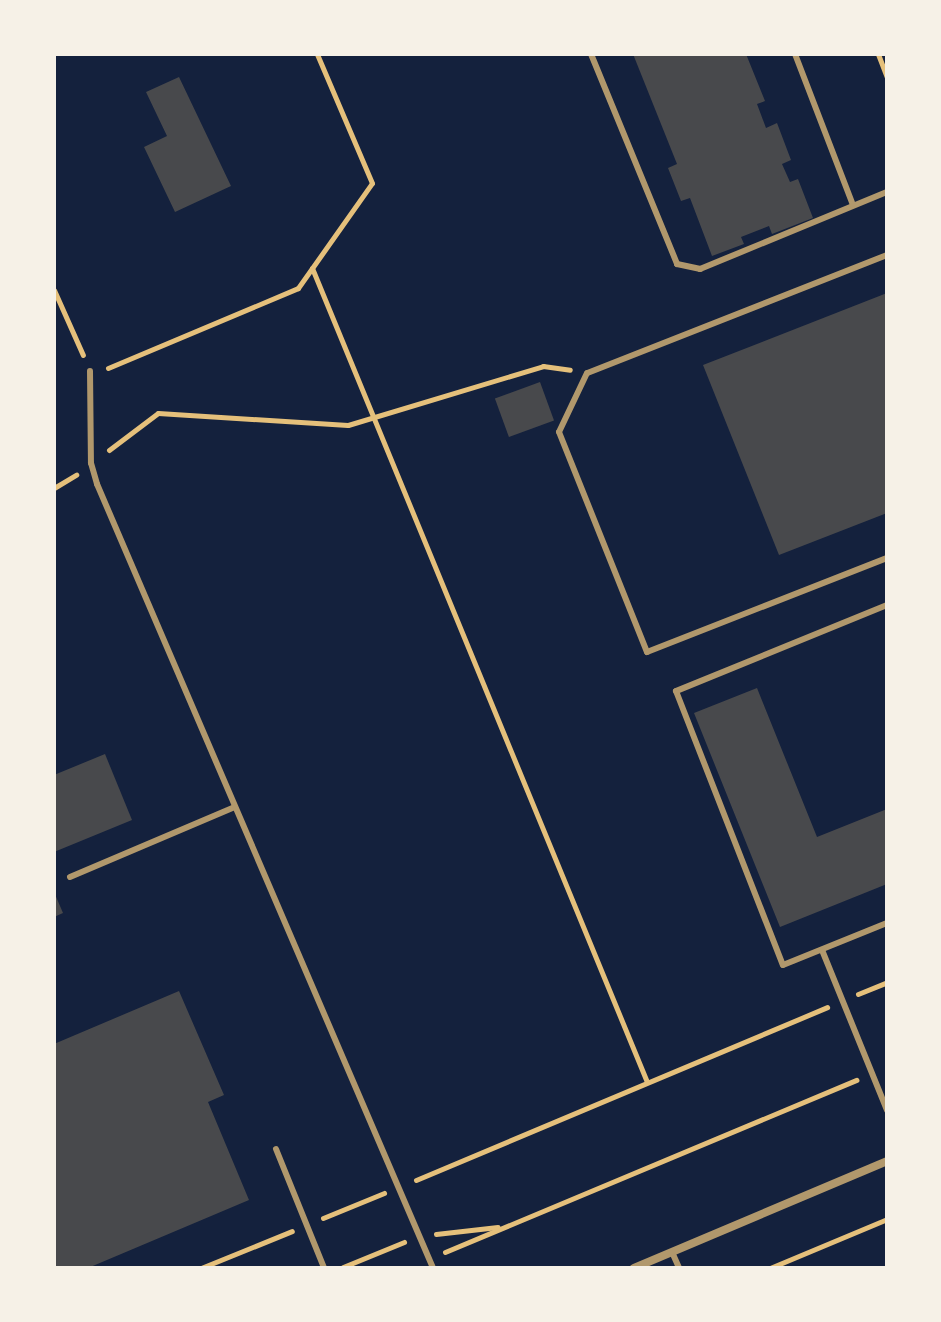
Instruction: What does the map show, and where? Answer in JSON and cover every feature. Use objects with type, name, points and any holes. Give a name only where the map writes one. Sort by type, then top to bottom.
[{"type":"street","points":[[634,1268],[887,1161]]},
{"type":"lane","points":[[591,54],[677,264],[700,269],[887,192]]},
{"type":"lane","points":[[795,54],[853,205]]},
{"type":"lane","points":[[887,255],[587,373],[559,432],[647,652],[887,558]]},
{"type":"lane","points":[[90,373],[91,463],[433,1268]]},
{"type":"lane","points":[[887,605],[676,691],[783,965],[887,923]]},
{"type":"lane","points":[[70,877],[235,807]]},
{"type":"lane","points":[[822,950],[887,1110]]},
{"type":"lane","points":[[276,1149],[324,1268]]},
{"type":"lane","points":[[672,1252],[679,1268]]},
{"type":"path","points":[[54,290],[90,373],[298,288],[372,183],[317,54]]},
{"type":"path","points":[[878,54],[887,77]]},
{"type":"path","points":[[312,268],[647,1082]]},
{"type":"path","points":[[91,463],[158,413],[348,425],[543,366],[587,373]]},
{"type":"path","points":[[201,1268],[887,982]]},
{"type":"path","points":[[429,1259],[872,1073]]},
{"type":"path","points":[[770,1268],[887,1219]]},
{"type":"building","points":[[633,54],[746,54],[765,101],[757,104],[766,128],[777,123],[791,160],[782,164],[790,182],[798,179],[813,218],[772,234],[769,226],[741,237],[744,244],[712,256],[690,198],[681,201],[668,168],[677,164]]},
{"type":"building","points":[[179,77],[231,186],[175,212],[144,147],[167,136],[146,92]]},
{"type":"building","points":[[887,293],[887,513],[779,555],[703,365]]},
{"type":"building","points":[[540,382],[554,421],[509,437],[495,398]]},
{"type":"building","points":[[757,688],[817,837],[887,809],[887,884],[780,927],[694,713]]},
{"type":"building","points":[[105,754],[132,820],[54,852],[54,775]]},
{"type":"building","points":[[54,892],[63,913],[54,917]]},
{"type":"building","points":[[179,991],[224,1095],[208,1102],[249,1200],[88,1268],[54,1268],[54,1044]]}]
